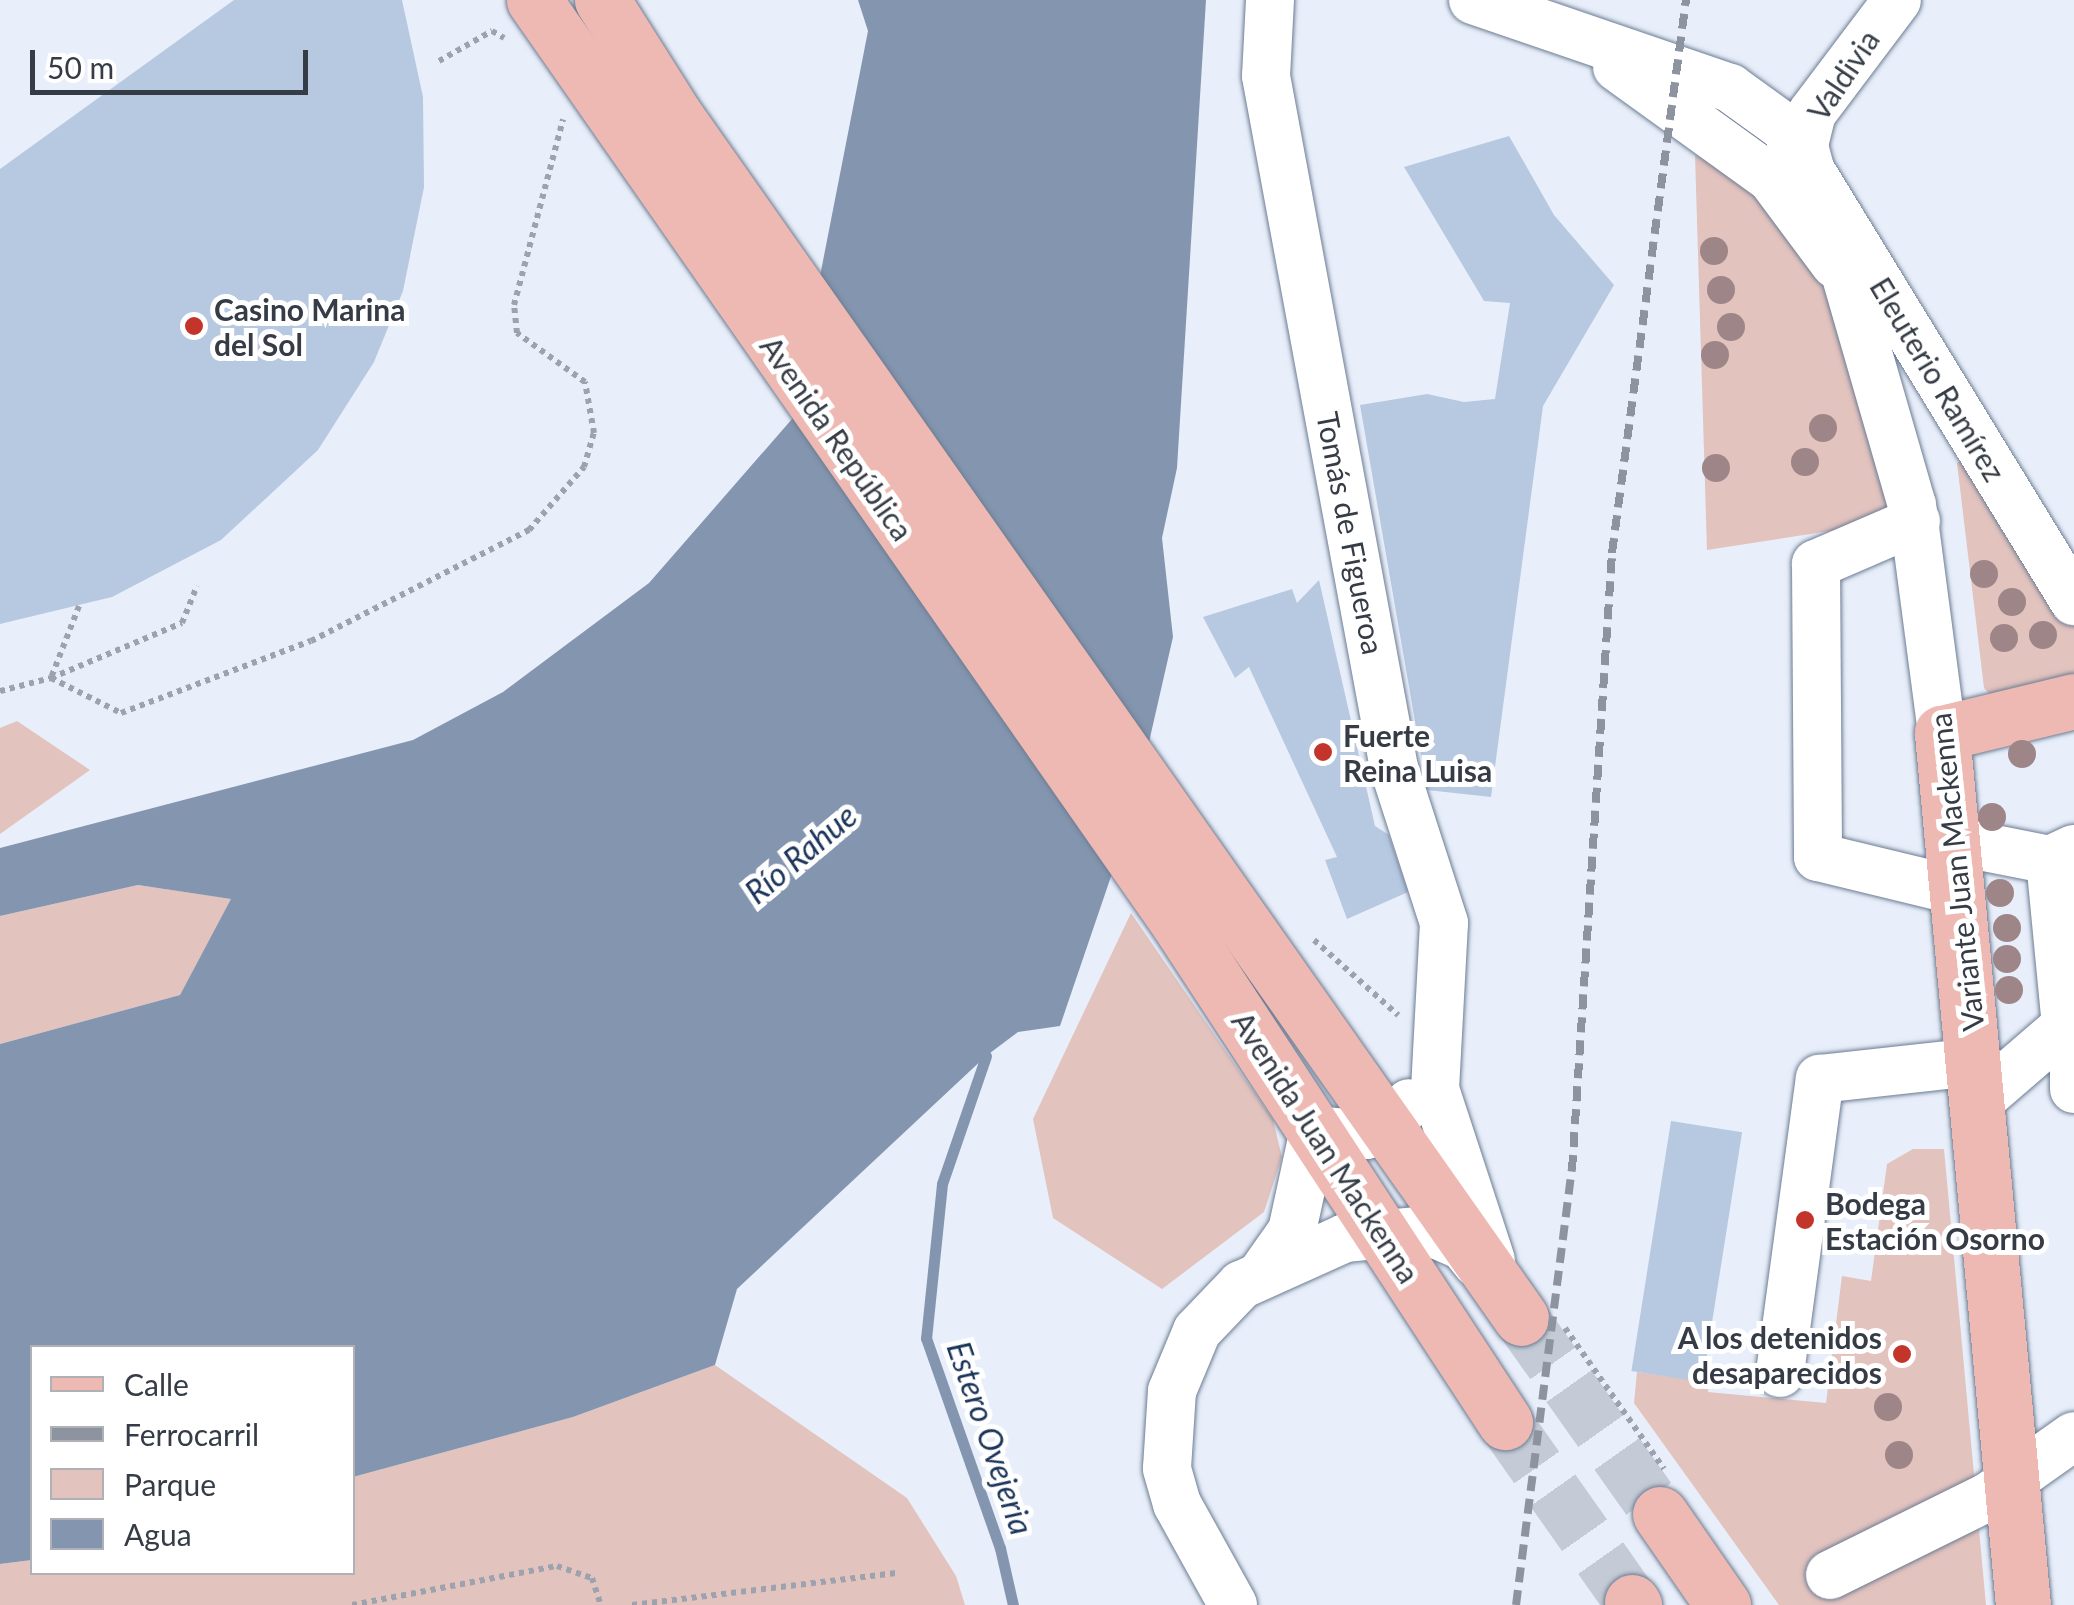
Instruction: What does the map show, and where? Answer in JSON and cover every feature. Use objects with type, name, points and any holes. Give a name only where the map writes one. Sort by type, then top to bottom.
[{"type":"main road","name":"Avenida República","points":[[602,0],[723,182],[1162,808]]},
{"type":"main road","name":"Avenida República","points":[[527,24],[698,240],[1144,874]]},
{"type":"main road","points":[[1942,733],[2074,701]]},
{"type":"main road","name":"Variante Juan Mackenna","points":[[1942,733],[2023,1605]]},
{"type":"main road","name":"Avenida Juan Mackenna","points":[[1162,808],[1513,1307]]},
{"type":"main road","name":"Avenida Juan Mackenna","points":[[1144,874],[1505,1422]]},
{"type":"main road","points":[[1660,1514],[1723,1605]]},
{"type":"street","name":"Tomás de Figueroa","points":[[1270,0],[1266,76],[1394,768],[1444,923],[1435,1089],[1513,1307]]},
{"type":"street","name":"Valdivia","points":[[1806,155],[1808,123],[1820,98],[1897,0]]},
{"type":"street","name":"Eleuterio Ramírez","points":[[1489,3],[1580,41],[1730,88],[1762,106],[1806,155],[2001,485],[2074,600]]},
{"type":"street","points":[[1730,88],[1817,73],[1865,39]]},
{"type":"street","name":"Eleuterio Ramírez","points":[[1580,41],[1695,122],[1752,132],[1806,155]]},
{"type":"street","points":[[1820,98],[1829,152],[1979,408],[2001,485]]},
{"type":"street","points":[[1695,122],[1747,157],[1793,201],[1830,254],[1866,331]]},
{"type":"street","name":"Variante Juan Mackenna","points":[[1806,155],[1866,331],[1916,521],[1942,733]]},
{"type":"street","points":[[1916,521],[1816,564],[1818,856],[1956,866],[2062,854],[2074,1089]]},
{"type":"street","points":[[1780,1373],[1820,1079],[1977,1081],[2071,1033]]},
{"type":"street","points":[[1233,1605],[1177,1504],[1166,1428],[1172,1391],[1197,1331],[1263,1272],[1292,1231],[1314,1130],[1341,1136],[1386,1128],[1434,1061]]},
{"type":"street","points":[[1263,1272],[1307,1250],[1380,1231],[1445,1236],[1463,1246],[1513,1307]]},
{"type":"street","points":[[1263,1272],[1364,1268],[1402,1280],[1424,1298]]},
{"type":"street","points":[[1830,1575],[1988,1497],[2074,1436]]},
{"type":"path","points":[[439,61],[492,32],[527,24]]},
{"type":"path","points":[[51,678],[122,713],[311,641],[529,530],[584,468],[594,434],[586,382],[518,333],[516,319],[529,235],[564,120],[555,105]]},
{"type":"path","points":[[0,691],[51,678],[182,623],[198,586]]},
{"type":"path","points":[[51,678],[78,606]]},
{"type":"path","points":[[352,1605],[557,1566],[592,1578],[601,1605]]},
{"type":"path","points":[[632,1605],[896,1573]]},
{"type":"green space","points":[[1695,155],[1743,178],[1831,293],[1900,520],[1707,550]]},
{"type":"green space","points":[[1975,455],[2074,621],[2074,693],[2006,712],[1984,688],[1957,463]]},
{"type":"green space","points":[[17,721],[90,770],[0,834],[0,728]]},
{"type":"green space","points":[[138,885],[232,899],[180,995],[0,1044],[0,916]]},
{"type":"green space","points":[[1131,913],[1273,1120],[1282,1157],[1264,1212],[1162,1289],[1053,1218],[1033,1119]]},
{"type":"green space","points":[[1913,1149],[1944,1149],[1986,1605],[1779,1605],[1634,1403],[1637,1372],[1709,1382],[1708,1392],[1826,1403],[1842,1276],[1871,1281],[1887,1164]]},
{"type":"green space","points":[[715,1365],[907,1498],[956,1576],[965,1605],[0,1605],[0,1564],[30,1560],[30,1575],[355,1575],[355,1476],[573,1417]]},
{"type":"water","name":"Río Rahue","points":[[858,0],[1206,0],[1177,468],[1162,538],[1173,637],[1133,812],[1060,1026],[1018,1032],[986,1056],[737,1289],[715,1365],[573,1417],[355,1476],[355,1345],[30,1345],[30,1560],[0,1564],[0,1044],[180,995],[231,899],[138,885],[0,916],[0,848],[413,740],[503,692],[649,583],[792,419],[868,31]]},
{"type":"building","name":"Casino Marina del Sol","points":[[234,0],[402,0],[423,97],[424,187],[403,291],[374,362],[318,450],[221,540],[112,597],[0,624],[0,169]]},
{"type":"building","points":[[1509,136],[1554,215],[1614,285],[1543,406],[1491,797],[1427,790],[1360,405],[1427,394],[1464,402],[1495,399],[1510,303],[1484,301],[1404,167]]},
{"type":"building","name":"Fuerte Reina Luisa","points":[[1319,580],[1375,826],[1389,835],[1408,892],[1347,919],[1325,860],[1337,857],[1249,667],[1235,678],[1203,617],[1292,589],[1297,603]]},
{"type":"building","points":[[1671,1121],[1742,1132],[1703,1382],[1631,1371]]},
{"type":"waterway","name":"Estero Ovejeria","points":[[986,1056],[942,1184],[926,1338],[1000,1548],[1013,1605]]},
{"type":"tunnel","points":[[1521,1318],[1660,1514]]},
{"type":"tunnel","points":[[1505,1422],[1632,1602]]},
{"type":"railway","points":[[1516,1605],[1572,1170],[1612,553],[1686,0]]},
{"type":"place","name":"Casino Marina del Sol","points":[[194,326]]},
{"type":"place","name":"Fuerte Reina Luisa","points":[[1323,752]]},
{"type":"place","name":"Bodega Estación Osorno","points":[[1805,1220]]},
{"type":"place","name":"A los detenidos desaparecidos","points":[[1902,1354]]}]
